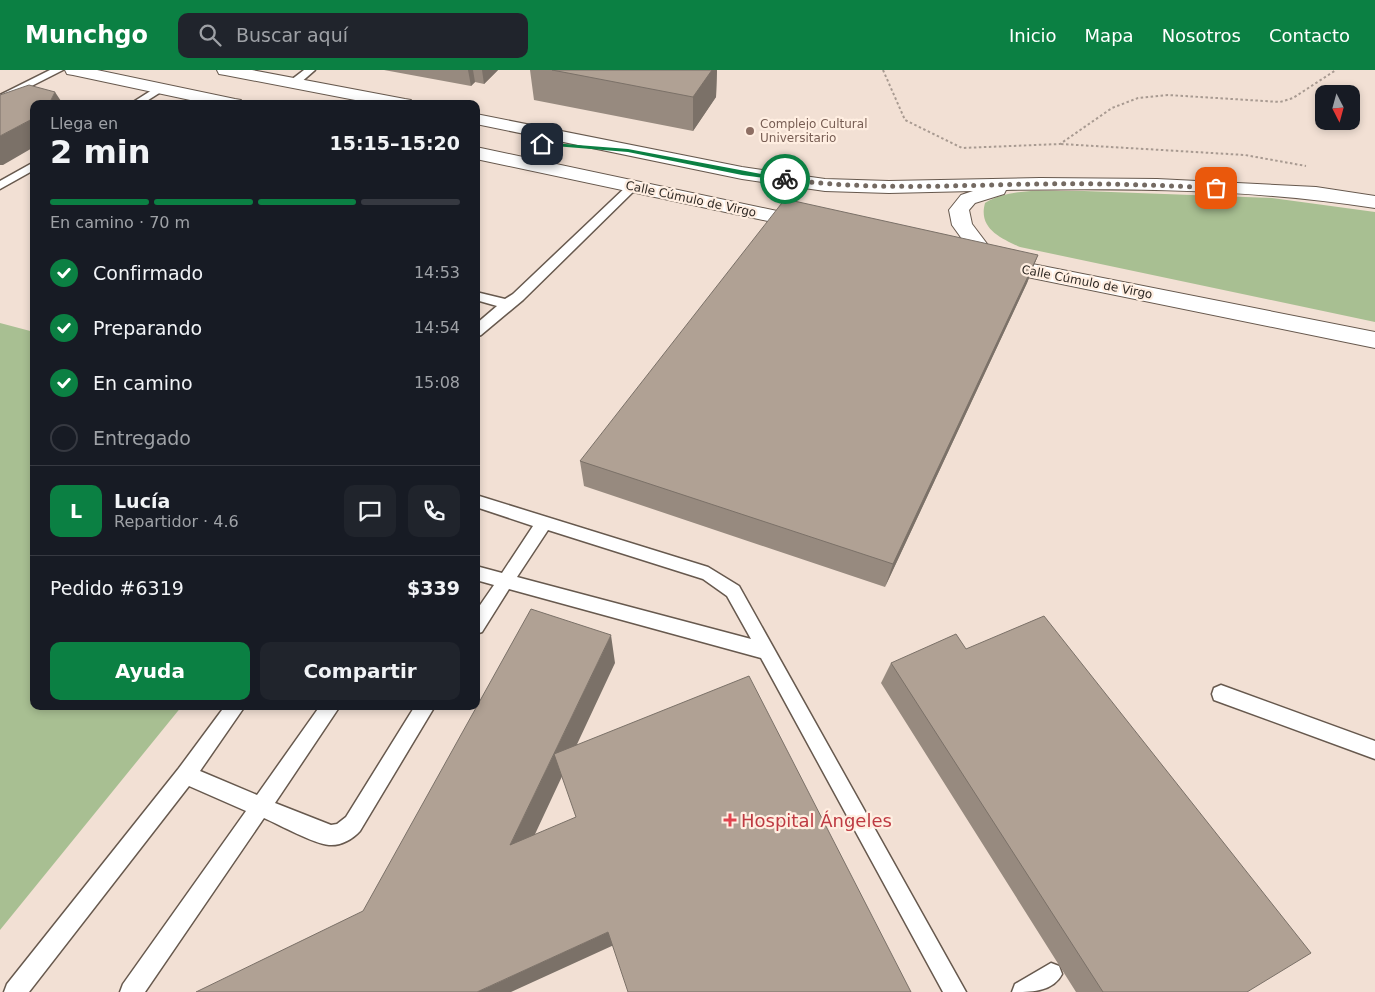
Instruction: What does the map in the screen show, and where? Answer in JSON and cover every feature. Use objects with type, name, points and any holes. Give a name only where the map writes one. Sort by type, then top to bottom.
[{"type":"main road","points":[[73,70],[216,100]]},
{"type":"main road","points":[[225,70],[385,100]]},
{"type":"main road","points":[[480,119],[742,173],[825,185],[889,188],[1040,184],[1157,185],[1298,192],[1375,202]]},
{"type":"main road","points":[[518,162],[534,144],[628,150]]},
{"type":"main road","name":"Calle Cúmulo de Virgo","points":[[480,154],[826,228]]},
{"type":"main road","points":[[990,263],[962,225],[959,210],[968,199],[989,191],[1040,184]]},
{"type":"main road","name":"Calle Cúmulo de Virgo","points":[[961,257],[1375,340]]},
{"type":"lane","points":[[0,99],[58,70]]},
{"type":"lane","points":[[295,82],[310,70]]},
{"type":"lane","points":[[141,100],[160,88]]},
{"type":"lane","points":[[0,186],[30,168]]},
{"type":"lane","points":[[480,328],[633,186]]},
{"type":"lane","points":[[480,297],[507,304]]},
{"type":"lane","points":[[480,502],[543,524],[708,574],[733,591],[955,992]]},
{"type":"lane","points":[[480,619],[543,524]]},
{"type":"lane","points":[[480,574],[768,652]]},
{"type":"lane","points":[[1222,694],[1375,750]]},
{"type":"lane","points":[[15,992],[186,776],[233,710]]},
{"type":"lane","points":[[131,992],[328,710]]},
{"type":"lane","points":[[186,776],[262,806],[327,835],[336,836],[346,832],[353,824],[424,710]]},
{"type":"lane","points":[[1023,992],[1051,974]]},
{"type":"path","points":[[883,70],[905,120],[962,148],[1060,144],[1245,155]]},
{"type":"path","points":[[1060,144],[1112,108],[1138,98],[1168,95],[1280,102],[1293,98],[1336,70]]},
{"type":"green space","points":[[1033,191],[1272,198],[1375,212],[1375,322],[1020,247],[998,236],[988,226],[985,219],[985,203],[1008,194]]},
{"type":"green space","points":[[0,323],[30,331],[30,710],[179,710],[0,930]]},
{"type":"building","points":[[552,70],[712,70],[693,97]]},
{"type":"building","points":[[29,85],[55,92],[51,100],[30,100],[30,120],[0,136],[0,95]]},
{"type":"building","points":[[785,199],[1038,255],[893,564],[580,461]]},
{"type":"building","points":[[531,609],[611,635],[510,845],[576,817],[554,754],[749,676],[911,992],[628,992],[608,932],[477,992],[196,992],[363,911],[475,710],[480,710],[480,701]]},
{"type":"building","points":[[1044,616],[1311,953],[1247,992],[1103,992],[891,663],[956,634],[966,649]]},
{"type":"way so far","points":[[785,179],[825,185],[889,188],[1040,184],[1157,185],[1216,188]]},
{"type":"place","name":"Complejo Cultural Universitario","points":[[750,131]]},
{"type":"place","name":"Hospital Ángeles","points":[[730,820]]},
{"type":"route","points":[[542,144],[628,150],[742,173],[785,179]]}]
